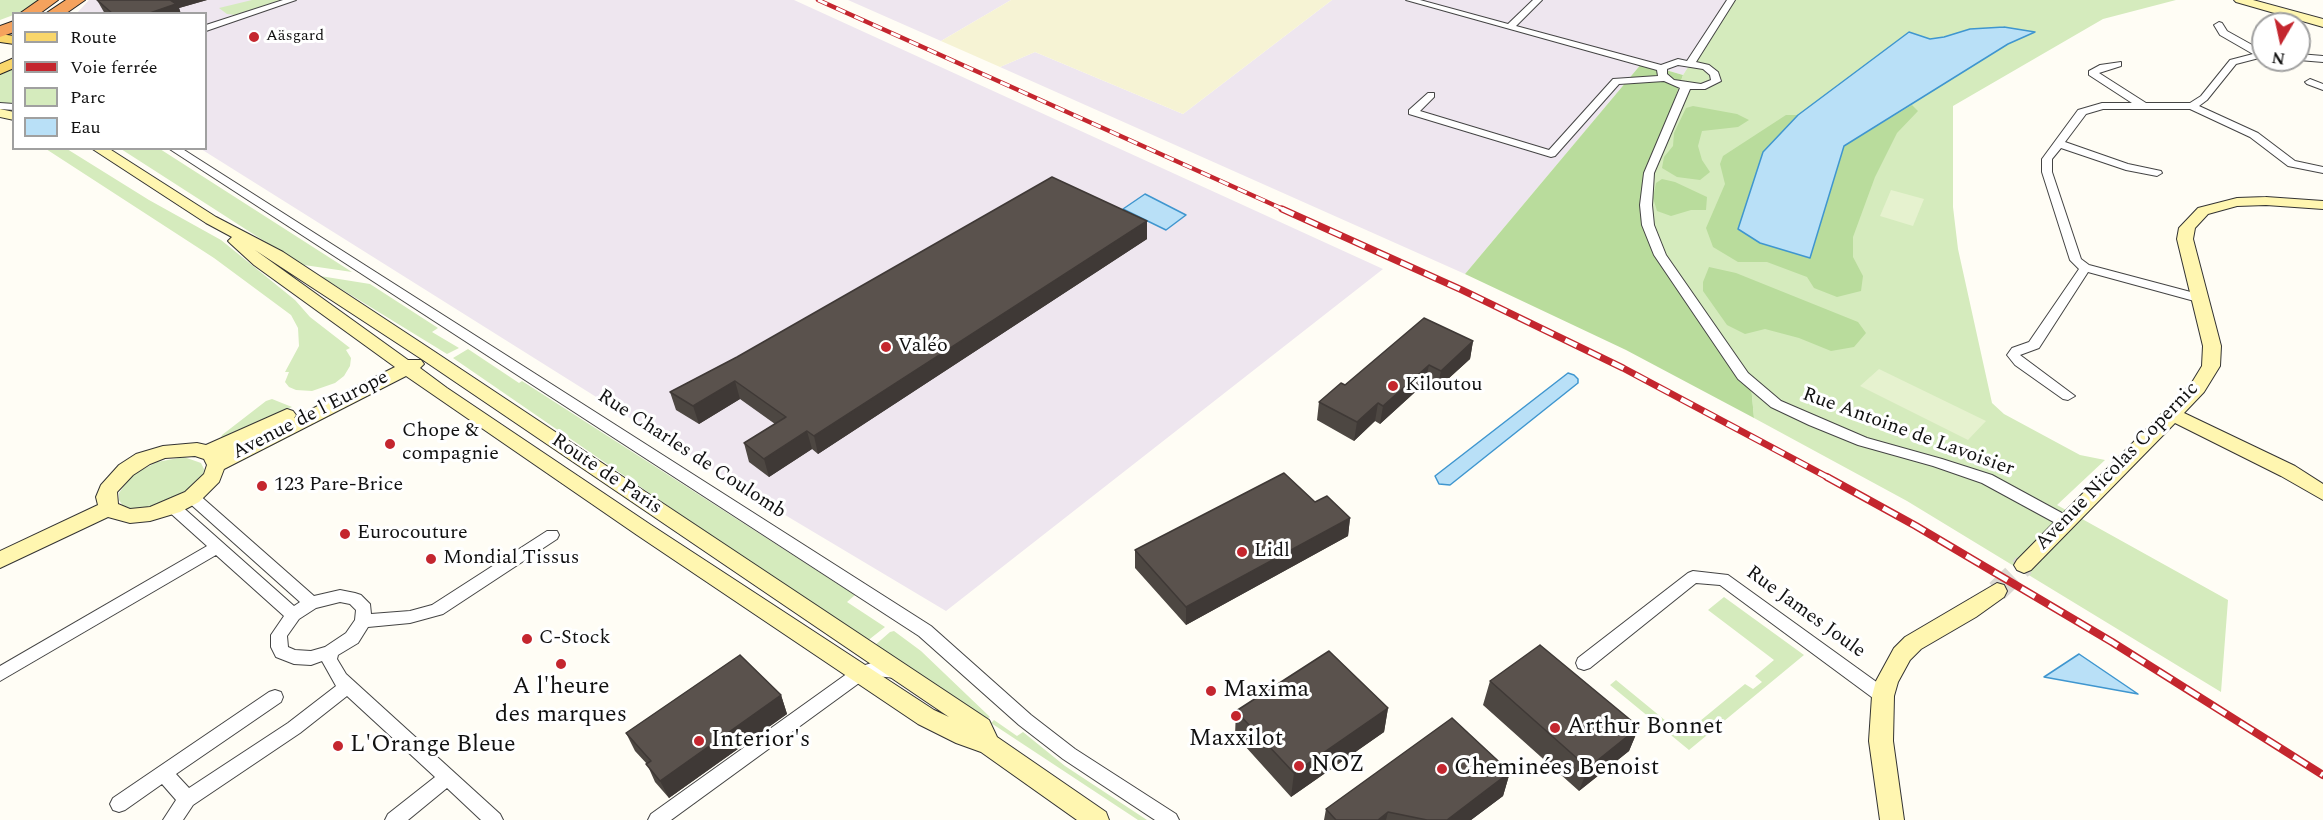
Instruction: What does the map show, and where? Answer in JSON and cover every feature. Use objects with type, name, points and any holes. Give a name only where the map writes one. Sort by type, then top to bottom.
[{"type":"highway","points":[[30,12],[50,0]]},
{"type":"highway","points":[[42,12],[59,0]]},
{"type":"highway","points":[[56,12],[77,0]]},
{"type":"main road","points":[[2240,0],[2323,23]]},
{"type":"main road","name":"Route de Paris","points":[[101,150],[212,220],[277,255],[426,354],[981,727],[988,744]]},
{"type":"main road","name":"Avenue Nicolas Copernic","points":[[2024,565],[2198,388],[2211,366],[2212,346],[2198,298],[2185,239],[2187,228],[2199,214],[2217,206],[2248,201],[2323,205]]},
{"type":"main road","name":"Route de Paris","points":[[212,220],[260,262],[404,365],[644,530],[926,717],[964,736],[988,744],[1097,820]]},
{"type":"main road","name":"Avenue de l'Europe","points":[[212,458],[426,354]]},
{"type":"main road","points":[[2172,414],[2288,471],[2323,493]]},
{"type":"main road","points":[[197,449],[212,458],[212,477],[192,497],[173,507],[150,514],[130,516],[121,515],[109,508],[106,497],[118,476],[134,465],[173,450],[197,449]]},
{"type":"main road","points":[[0,560],[109,508]]},
{"type":"main road","points":[[1892,820],[1883,763],[1882,696],[1893,667],[1902,654],[1926,634],[1970,611],[1997,591]]},
{"type":"street","points":[[207,28],[292,0]]},
{"type":"street","points":[[1410,0],[1664,73],[1686,86],[1702,87],[1716,81],[1715,74],[1711,70],[1691,62],[1672,62],[1664,73],[1616,81],[1551,154],[1413,112],[1431,95]]},
{"type":"street","points":[[1509,27],[1538,0]]},
{"type":"street","points":[[1691,62],[1731,0]]},
{"type":"street","points":[[2219,25],[2223,33],[2251,48]]},
{"type":"street","points":[[2192,106],[2204,98],[2233,62],[2251,57]]},
{"type":"street","points":[[2118,64],[2103,67],[2092,73],[2142,105]]},
{"type":"street","points":[[2310,82],[2323,87]]},
{"type":"street","name":"Rue Antoine de Lavoisier","points":[[1686,86],[1648,173],[1646,205],[1648,225],[1660,255],[1743,376],[1776,404],[1814,422],[1863,442],[1938,462],[1987,479],[2066,522]]},
{"type":"street","points":[[2198,298],[2085,268],[2076,260],[2047,172],[2047,159],[2082,112],[2102,106],[2192,106],[2254,135],[2292,164],[2323,170]]},
{"type":"street","points":[[2059,144],[2126,167],[2157,173]]},
{"type":"street","name":"Rue Charles de Coulomb","points":[[176,150],[925,631],[1025,720],[1069,754],[1170,820]]},
{"type":"street","points":[[2068,396],[2013,355],[2017,351],[2034,345],[2085,268]]},
{"type":"street","points":[[192,497],[311,603]]},
{"type":"street","points":[[173,507],[293,615]]},
{"type":"street","points":[[363,621],[416,616],[437,610],[552,535]]},
{"type":"street","points":[[0,674],[218,547]]},
{"type":"street","name":"Rue James Joule","points":[[1584,663],[1693,577],[1723,579],[1882,696]]},
{"type":"street","points":[[340,596],[355,599],[364,608],[363,621],[352,638],[330,652],[302,658],[287,655],[279,647],[279,635],[293,615],[311,603],[340,596]]},
{"type":"street","points":[[330,652],[329,659],[340,679],[494,820]]},
{"type":"street","points":[[657,820],[861,673],[875,669],[898,671]]},
{"type":"street","points":[[172,820],[187,799],[294,728],[348,686]]},
{"type":"street","points":[[119,804],[275,697]]},
{"type":"street","points":[[163,773],[187,799]]},
{"type":"street","points":[[394,820],[447,778]]},
{"type":"shaded area","points":[[89,0],[794,0],[1383,269],[946,611],[770,506],[203,150],[207,150],[207,12],[78,12]]},
{"type":"shaded area","points":[[848,0],[1011,0],[941,41]]},
{"type":"shaded area","points":[[1011,0],[1332,0],[1183,114],[1035,52],[1000,67],[941,41]]},
{"type":"shaded area","points":[[1332,0],[1731,0],[1683,75],[1642,63],[1465,274],[1000,67],[1035,52],[1183,114]]},
{"type":"green space","points":[[0,0],[42,0],[32,8],[21,12],[12,12],[12,16],[0,20]]},
{"type":"green space","points":[[252,0],[281,0],[235,15],[227,14],[219,8]]},
{"type":"green space","points":[[1731,0],[2176,0],[2103,19],[1953,106],[1953,207],[1958,249],[1992,403],[2004,414],[2080,455],[2105,460],[2057,505],[2228,600],[2221,692],[1907,501],[1754,418],[1751,385],[1651,237],[1646,205],[1659,145],[1683,75]],"holes":[[[2004,27],[2034,32],[2008,44],[1844,146],[1930,39],[1970,29]]]},
{"type":"green space","points":[[1642,63],[1683,75],[1659,145],[1646,205],[1651,237],[1751,385],[1754,418],[1626,350],[1465,274]]},
{"type":"green space","points":[[12,69],[12,104],[0,103],[0,75]]},
{"type":"green space","points":[[1912,105],[1918,111],[1897,133],[1875,177],[1853,237],[1853,257],[1863,276],[1861,291],[1837,297],[1814,288],[1807,277],[1767,262],[1738,262],[1713,247],[1706,228],[1725,184],[1720,164],[1723,156],[1786,115],[1798,115],[1763,152],[1810,258],[1844,146]]},
{"type":"green space","points":[[1693,106],[1737,114],[1749,120],[1738,127],[1702,131],[1698,146],[1702,160],[1710,172],[1700,180],[1677,177],[1662,168],[1664,157],[1673,146],[1674,133],[1686,108]]},
{"type":"green space","points":[[48,150],[69,150],[149,200],[221,240],[295,300],[310,317],[350,348],[346,350],[351,358],[350,366],[344,376],[335,383],[312,391],[289,387],[285,382],[289,372],[285,372],[299,346],[298,328],[291,315],[214,258]]},
{"type":"green space","points":[[123,150],[162,150],[352,272],[304,265]]},
{"type":"green space","points":[[1662,179],[1675,182],[1707,197],[1706,210],[1691,210],[1671,216],[1657,211],[1653,198],[1656,183]]},
{"type":"green space","points":[[1891,190],[1924,199],[1913,226],[1880,216]]},
{"type":"green space","points":[[1709,267],[1736,273],[1858,322],[1866,333],[1854,347],[1831,351],[1799,338],[1765,329],[1745,334],[1727,325],[1703,291],[1703,282]]},
{"type":"green space","points":[[320,276],[370,284],[438,328],[432,332],[459,348],[447,354]]},
{"type":"green space","points":[[468,349],[519,383],[522,381],[855,595],[847,602],[885,627],[866,642],[453,358]]},
{"type":"green space","points":[[1879,369],[1986,421],[1968,440],[1860,386]]},
{"type":"green space","points":[[272,399],[292,407],[220,440],[222,435],[266,401]]},
{"type":"green space","points":[[184,457],[201,463],[204,469],[203,477],[197,486],[159,507],[133,509],[123,506],[119,500],[119,493],[132,475],[157,462]]},
{"type":"green space","points":[[1724,597],[1804,655],[1689,750],[1610,685],[1616,680],[1683,735],[1745,684],[1753,689],[1762,682],[1755,676],[1774,660],[1708,610]]},
{"type":"green space","points":[[894,631],[921,651],[990,717],[985,720],[874,646]]},
{"type":"green space","points":[[994,720],[1017,736],[1023,732],[1065,766],[1147,820],[1138,820],[991,723]]},
{"type":"water","points":[[2004,27],[2035,32],[2008,44],[1844,146],[1810,258],[1760,243],[1738,229],[1763,152],[1798,115],[1909,32],[1930,39],[1970,29]]},
{"type":"water","points":[[1145,194],[1186,215],[1166,230],[1123,209]]},
{"type":"water","points":[[1568,373],[1578,379],[1578,383],[1450,485],[1439,484],[1435,476]]},
{"type":"water","points":[[2079,654],[2138,694],[2044,677]]},
{"type":"building","points":[[97,0],[170,0],[176,4],[153,12],[111,12]]},
{"type":"building","name":"Valéo","points":[[1052,177],[1147,221],[814,436],[807,431],[764,459],[744,443],[786,417],[735,381],[693,406],[670,392],[737,357]]},
{"type":"building","points":[[1424,318],[1473,341],[1441,371],[1429,365],[1383,406],[1378,403],[1357,422],[1319,402],[1341,383],[1345,385]]},
{"type":"building","name":"Lidl","points":[[1284,473],[1315,502],[1327,496],[1350,518],[1186,607],[1135,550]]},
{"type":"building","points":[[1540,645],[1639,727],[1588,768],[1490,681]]},
{"type":"building","name":"NOZ","points":[[1329,651],[1388,708],[1294,773],[1236,711]]},
{"type":"building","name":"Interior's","points":[[740,655],[781,695],[660,781],[646,764],[651,761],[626,733]]},
{"type":"building","points":[[1452,718],[1510,772],[1447,820],[1427,820],[1388,812],[1378,820],[1336,820],[1326,809]]},
{"type":"tunnel","points":[[1997,591],[2024,565]]},
{"type":"railway","points":[[818,0],[1285,210]]},
{"type":"railway","points":[[1282,209],[1462,290],[1623,368],[1829,478]]},
{"type":"railway","points":[[1827,477],[1916,526],[2112,642],[2323,775]]},
{"type":"place","name":"Aäsgard","points":[[254,37]]},
{"type":"place","name":"Valéo","points":[[886,347]]},
{"type":"place","name":"Kiloutou","points":[[1393,386]]},
{"type":"place","name":"Chope & compagnie","points":[[390,444]]},
{"type":"place","name":"123 Pare-Brice","points":[[262,486]]},
{"type":"place","name":"Eurocouture","points":[[345,534]]},
{"type":"place","name":"Lidl","points":[[1242,552]]},
{"type":"place","name":"Mondial Tissus","points":[[431,559]]},
{"type":"place","name":"C-Stock","points":[[527,639]]},
{"type":"place","name":"A l'heure des marques","points":[[561,664]]},
{"type":"place","name":"Maxima","points":[[1211,691]]},
{"type":"place","name":"Maxxilot","points":[[1236,716]]},
{"type":"place","name":"Arthur Bonnet","points":[[1555,728]]},
{"type":"place","name":"Interior's","points":[[699,741]]},
{"type":"place","name":"L'Orange Bleue","points":[[338,746]]},
{"type":"place","name":"NOZ","points":[[1299,766]]},
{"type":"place","name":"Cheminées Benoist","points":[[1442,769]]}]
